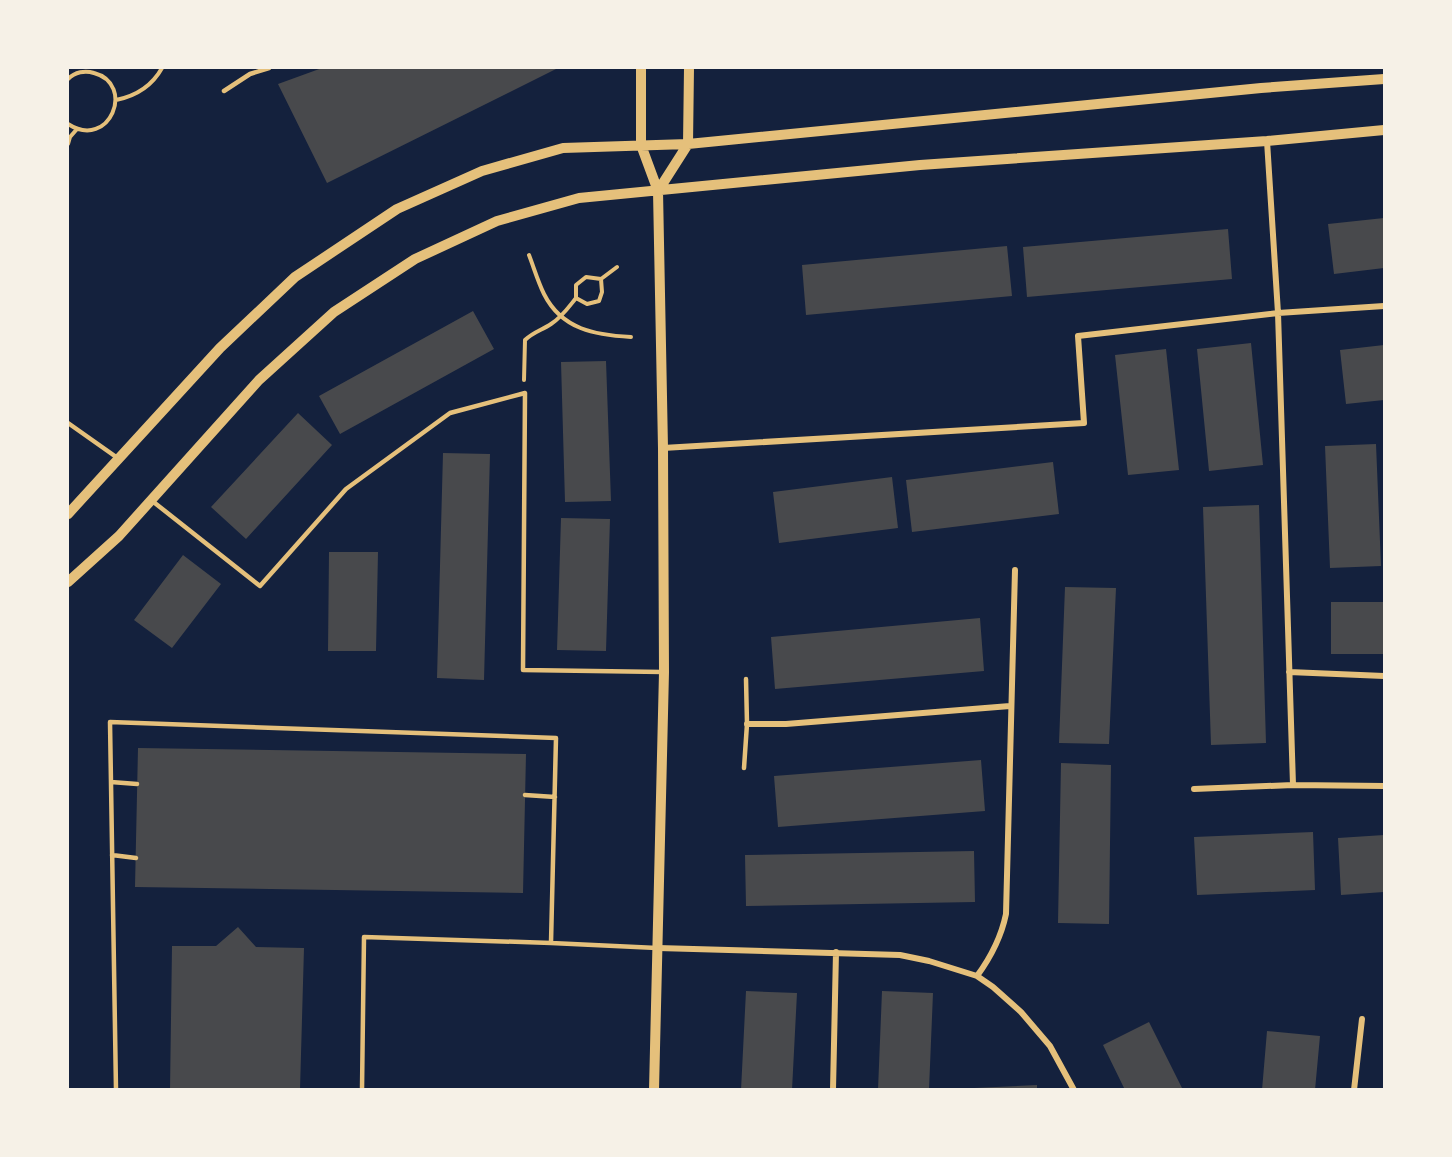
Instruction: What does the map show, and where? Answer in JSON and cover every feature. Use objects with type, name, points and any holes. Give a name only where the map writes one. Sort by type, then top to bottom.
[{"type":"street","points":[[641,68],[641,145],[658,191],[663,448],[664,672],[654,1089]]},
{"type":"street","points":[[658,191],[688,144],[689,68]]},
{"type":"street","points":[[68,514],[220,348],[295,277],[397,209],[482,171],[563,148],[688,144],[1261,88],[1384,79]]},
{"type":"street","points":[[68,582],[118,536],[259,380],[334,312],[415,259],[497,220],[579,198],[920,165],[1267,141],[1384,130]]},
{"type":"street","points":[[1267,141],[1278,313],[1293,785]]},
{"type":"street","points":[[663,448],[1084,423],[1078,336],[1278,313],[1384,306]]},
{"type":"street","points":[[977,976],[990,958],[1002,931],[1006,914],[1015,570]]},
{"type":"street","points":[[1289,672],[1384,676]]},
{"type":"street","points":[[747,724],[786,724],[1010,706]]},
{"type":"street","points":[[1194,789],[1293,785],[1384,786]]},
{"type":"street","points":[[658,948],[900,955],[929,961],[977,976],[1021,1012],[1050,1046],[1074,1089]]},
{"type":"street","points":[[833,1089],[836,952]]},
{"type":"street","points":[[1354,1089],[1362,1019]]},
{"type":"lane","points":[[224,91],[250,74],[269,68]]},
{"type":"lane","points":[[151,500],[260,586],[346,489],[450,413],[525,393],[523,670],[664,672]]},
{"type":"lane","points":[[68,423],[119,459]]},
{"type":"lane","points":[[744,768],[747,724],[746,679]]},
{"type":"lane","points":[[116,1089],[110,722],[556,738],[551,943]]},
{"type":"lane","points":[[111,782],[137,784]]},
{"type":"lane","points":[[525,795],[555,798]]},
{"type":"lane","points":[[112,855],[136,858]]},
{"type":"lane","points":[[362,1089],[364,937],[658,948]]},
{"type":"path","points":[[116,99],[132,97],[144,90],[162,68]]},
{"type":"path","points":[[68,79],[80,72],[100,75],[108,81],[114,90],[116,99],[115,109],[104,125],[96,129],[77,129],[68,124]]},
{"type":"path","points":[[68,144],[70,137],[77,129]]},
{"type":"path","points":[[529,255],[544,296],[562,317],[580,329],[601,335],[631,337]]},
{"type":"path","points":[[525,393],[523,350],[525,340],[531,334],[562,317],[576,298],[576,285],[586,277],[601,279],[618,267]]},
{"type":"path","points":[[576,298],[587,304],[598,301],[602,292],[601,279]]},
{"type":"building","points":[[322,68],[558,68],[327,183],[278,84]]},
{"type":"building","points":[[1384,218],[1384,268],[1334,274],[1328,224]]},
{"type":"building","points":[[1228,229],[1232,279],[1027,297],[1023,247]]},
{"type":"building","points":[[1007,246],[1012,296],[806,315],[802,265]]},
{"type":"building","points":[[473,311],[494,349],[340,434],[319,396]]},
{"type":"building","points":[[1251,343],[1263,465],[1209,471],[1197,349]]},
{"type":"building","points":[[1384,345],[1384,400],[1346,404],[1340,350]]},
{"type":"building","points":[[1166,349],[1179,470],[1128,475],[1115,355]]},
{"type":"building","points":[[606,361],[611,501],[565,502],[561,362]]},
{"type":"building","points":[[298,413],[332,445],[246,539],[211,507]]},
{"type":"building","points":[[1376,444],[1381,566],[1330,568],[1325,446]]},
{"type":"building","points":[[443,453],[490,454],[484,680],[437,678]]},
{"type":"building","points":[[1053,462],[1059,514],[912,532],[906,480]]},
{"type":"building","points":[[892,477],[898,528],[779,543],[773,492]]},
{"type":"building","points":[[1259,505],[1266,743],[1211,745],[1203,507]]},
{"type":"building","points":[[561,518],[610,519],[606,651],[557,650]]},
{"type":"building","points":[[329,552],[378,552],[376,651],[328,651]]},
{"type":"building","points":[[183,555],[221,584],[172,648],[134,620]]},
{"type":"building","points":[[1065,587],[1116,588],[1109,744],[1059,743]]},
{"type":"building","points":[[1331,602],[1384,602],[1384,654],[1331,654]]},
{"type":"building","points":[[980,618],[984,671],[775,689],[771,637]]},
{"type":"building","points":[[138,748],[526,754],[523,893],[135,887]]},
{"type":"building","points":[[981,760],[985,811],[778,827],[774,776]]},
{"type":"building","points":[[1061,763],[1111,765],[1109,924],[1058,923]]},
{"type":"building","points":[[1313,832],[1315,890],[1197,895],[1194,837]]},
{"type":"building","points":[[1384,835],[1384,892],[1341,895],[1338,838]]},
{"type":"building","points":[[974,851],[975,902],[746,906],[745,855]]},
{"type":"building","points":[[238,927],[256,947],[304,948],[300,1090],[170,1090],[172,946],[216,946]]},
{"type":"building","points":[[746,991],[797,993],[792,1090],[741,1090]]},
{"type":"building","points":[[882,991],[933,993],[929,1090],[878,1090]]},
{"type":"building","points":[[1149,1022],[1183,1090],[1125,1090],[1103,1045]]},
{"type":"building","points":[[1267,1031],[1320,1036],[1315,1090],[1262,1090]]},
{"type":"building","points":[[1037,1085],[1037,1090],[974,1090],[974,1088]]}]
